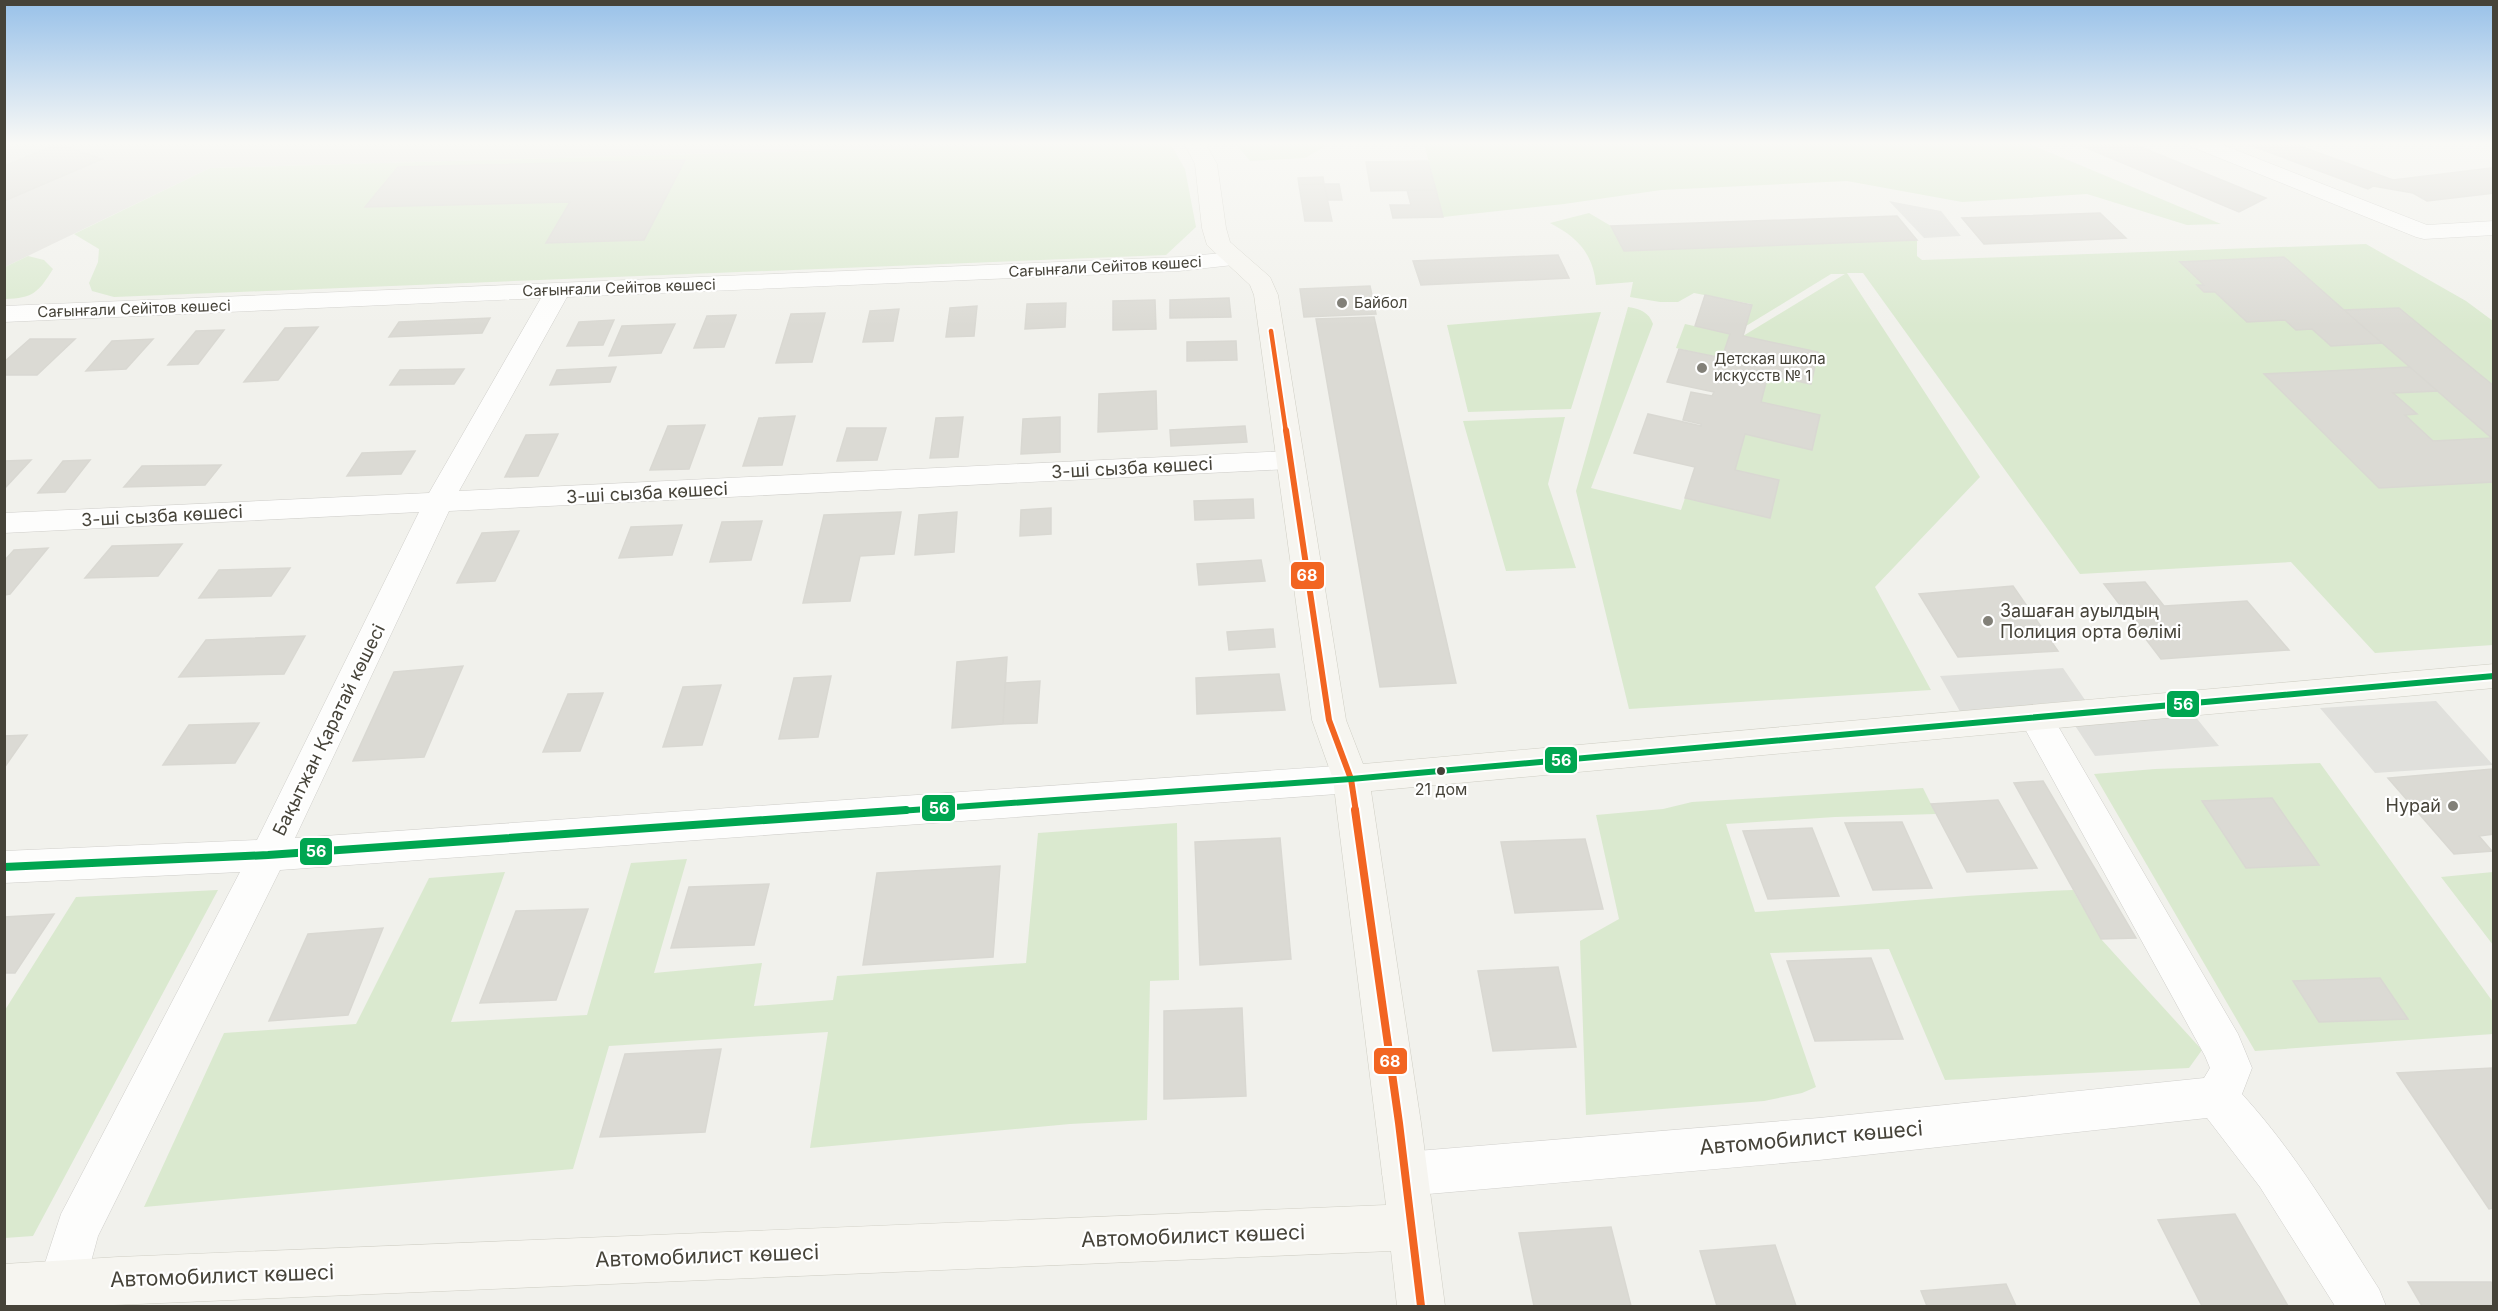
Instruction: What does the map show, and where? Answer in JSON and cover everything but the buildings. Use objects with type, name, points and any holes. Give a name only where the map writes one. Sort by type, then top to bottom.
[{"type":"street","points":[[1212,204],[1219,245],[1261,282],[1266,295],[1329,720],[1351,779],[1421,1306]]},
{"type":"street","points":[[2354,204],[2424,232],[2493,228]]},
{"type":"street","name":"Сағынғали Сейітов көшесі","points":[[4,314],[1167,265],[1234,259]]},
{"type":"street","name":"Бақытжан Қаратай көшесі","points":[[58,1295],[76,1230],[268,855],[438,503],[558,291]]},
{"type":"street","name":"3-ші сызба көшесі","points":[[4,523],[1289,460]]},
{"type":"street","points":[[4,867],[268,855],[1351,779],[2493,676]]},
{"type":"street","points":[[2036,718],[2223,1047],[2230,1068],[2225,1084],[2216,1097],[2262,1151],[2362,1306]]},
{"type":"street","name":"Автомобилист көшесі","points":[[1405,1174],[1819,1139],[2216,1097]]},
{"type":"street","name":"Автомобилист көшесі","points":[[4,1288],[58,1295],[1410,1227]]},
{"type":"shaded area","points":[[4,204],[135,204],[5,267]]},
{"type":"shaded area","points":[[1892,204],[1906,204],[1941,211],[1961,236],[1924,238]]},
{"type":"shaded area","points":[[2063,668],[2094,713],[2186,705],[2219,746],[2095,756],[2068,715],[1967,724],[1940,676]]},
{"type":"shaded area","points":[[2436,701],[2493,765],[2375,773],[2320,708]]},
{"type":"green space","points":[[135,204],[1192,204],[1196,227],[1166,255],[114,297],[92,291],[89,283],[98,262],[99,249],[74,234]]},
{"type":"green space","points":[[1440,204],[1562,204],[1443,217]]},
{"type":"green space","points":[[2120,204],[2174,204],[2221,224],[2187,225]]},
{"type":"green space","points":[[1589,213],[1611,226],[1624,251],[1917,240],[1917,256],[1922,260],[2366,244],[2466,301],[2493,321],[2493,645],[2375,653],[2291,562],[2080,574],[1863,273],[1847,273],[1980,477],[1875,587],[1931,690],[1629,709],[1576,491],[1628,307],[1643,312],[1653,324],[1591,488],[1681,510],[1685,498],[1770,518],[1779,480],[1735,470],[1745,434],[1812,450],[1819,415],[1761,402],[1768,375],[1811,384],[1818,352],[1743,336],[1845,274],[1831,274],[1746,326],[1751,304],[1694,293],[1678,302],[1660,302],[1630,297],[1633,282],[1596,285],[1591,264],[1582,247],[1568,234],[1550,223]]},
{"type":"green space","points":[[28,256],[44,260],[53,269],[34,293],[5,299],[5,267]]},
{"type":"green space","points":[[1601,312],[1571,409],[1468,412],[1447,325]]},
{"type":"green space","points":[[1685,324],[1730,334],[1722,358],[1676,348]]},
{"type":"green space","points":[[1565,417],[1548,484],[1576,568],[1506,571],[1463,421]]},
{"type":"green space","points":[[2320,763],[2493,1002],[2493,1034],[2255,1051],[2094,774],[2155,769]]},
{"type":"green space","points":[[1923,788],[1936,814],[1835,817],[1726,824],[1755,912],[2073,890],[2101,939],[2202,1050],[2189,1068],[1945,1080],[1889,949],[1770,953],[1816,1087],[1802,1093],[1764,1101],[1586,1115],[1580,941],[1619,919],[1596,815],[1663,809],[1692,802]]},
{"type":"green space","points":[[1177,823],[1179,980],[1150,981],[1147,1120],[1070,1124],[810,1148],[828,1032],[609,1046],[573,1169],[144,1207],[224,1033],[356,1024],[429,878],[505,872],[451,1022],[587,1015],[631,863],[687,859],[654,973],[762,963],[754,1006],[833,1000],[837,976],[1026,963],[1038,833]]},
{"type":"green space","points":[[2494,872],[2493,945],[2441,877]]},
{"type":"green space","points":[[218,890],[33,1236],[5,1238],[5,1010],[76,897]]},
{"type":"transit line","name":"68","points":[[1271,331],[1329,720],[1351,779],[1399,1123],[1421,1306]]},
{"type":"transit line","name":"56","points":[[4,867],[268,855],[1351,779],[2494,676]]},
{"type":"place","name":"Байбол","points":[[1342,303]]},
{"type":"place","name":"Детская школа искусств № 1","points":[[1702,368]]},
{"type":"place","name":"Зашаған ауылдың Полиция орта бөлімі","points":[[1988,621]]},
{"type":"place","name":"21 дом","points":[[1441,771]]},
{"type":"place","name":"Нурай","points":[[2453,806]]}]
